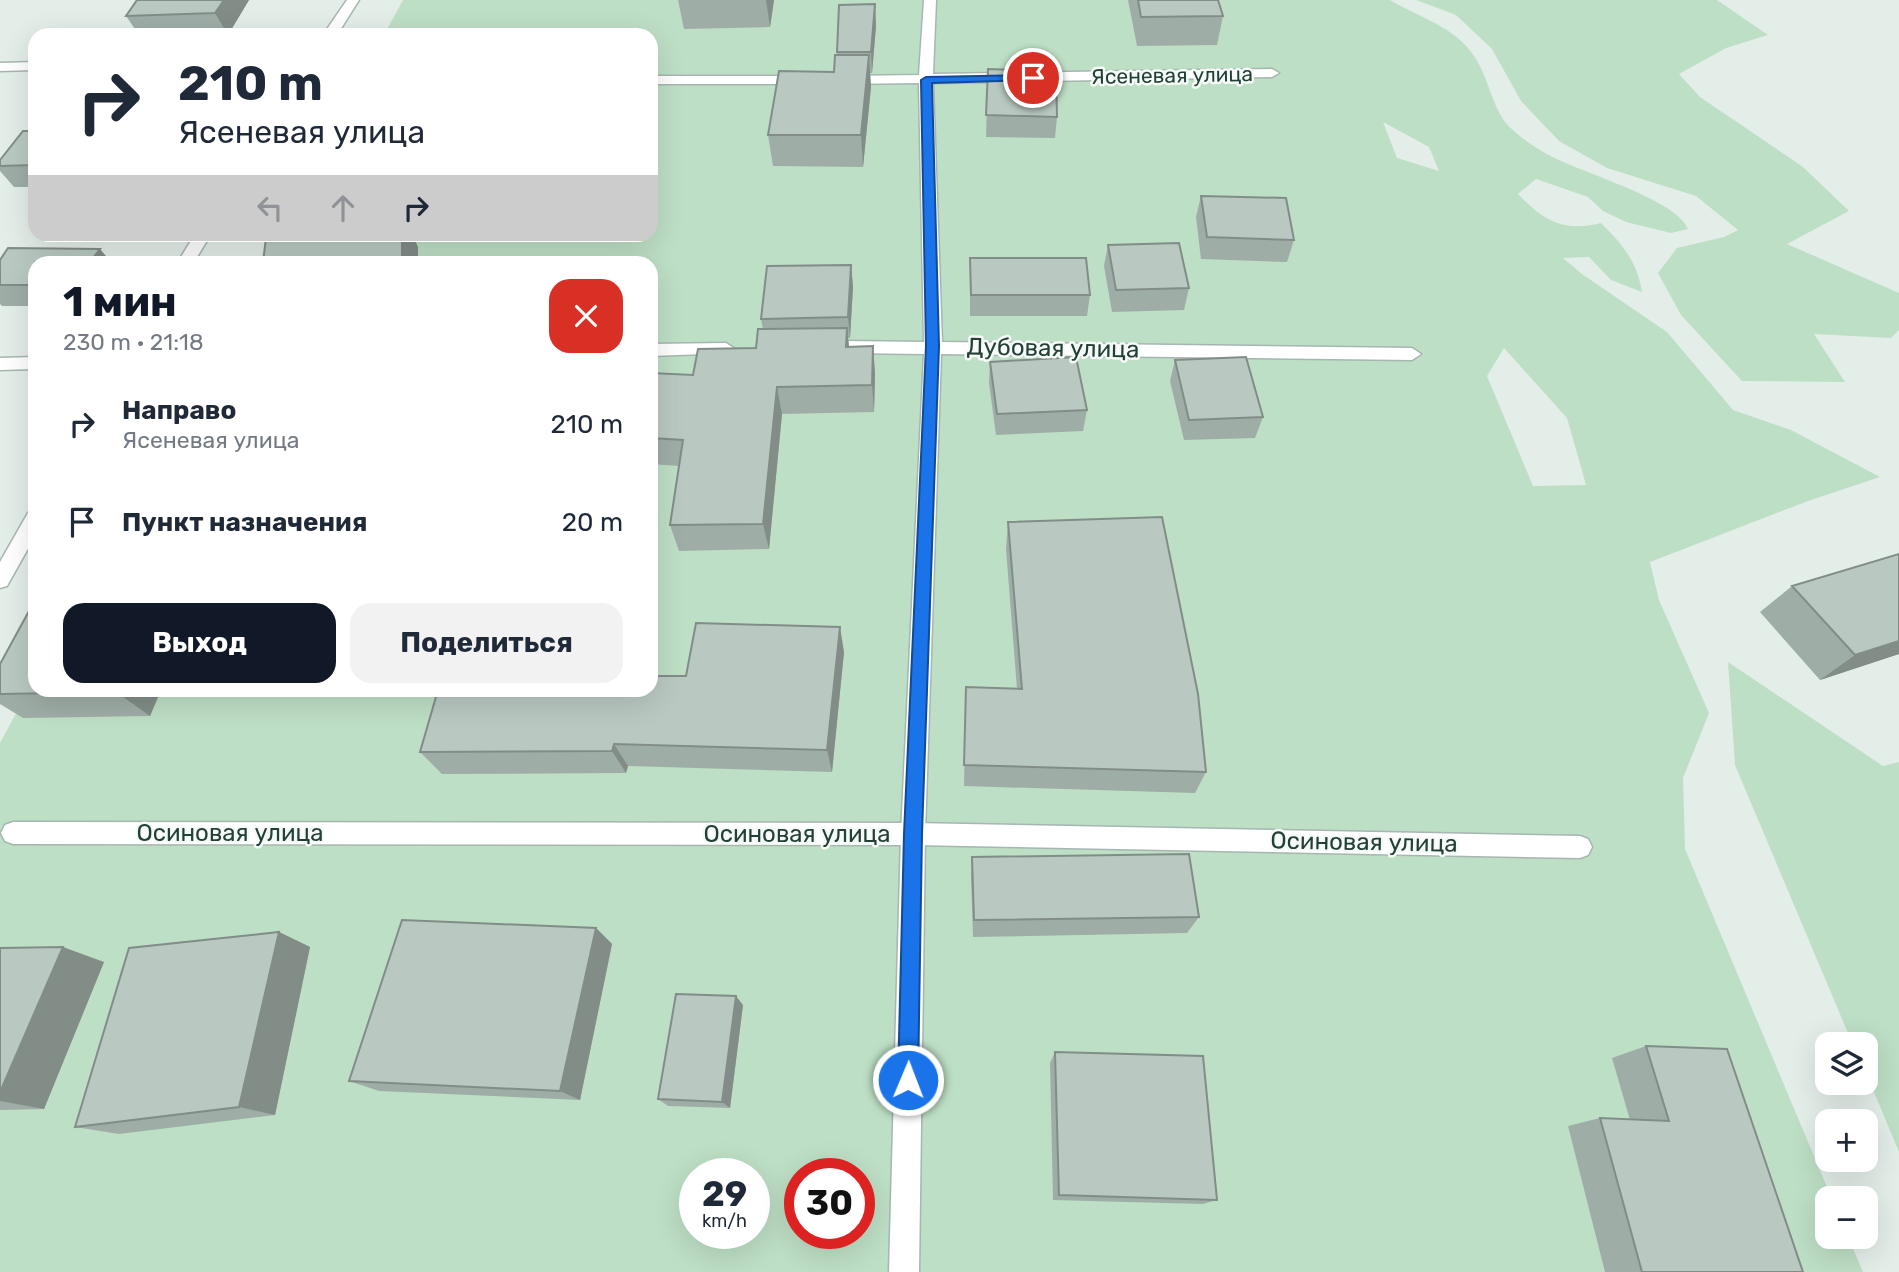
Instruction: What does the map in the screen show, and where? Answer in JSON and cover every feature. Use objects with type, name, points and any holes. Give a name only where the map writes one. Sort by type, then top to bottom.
[{"type":"street","points":[[335,28],[353,0]]},
{"type":"street","points":[[904,1272],[913,834],[933,346],[926,80],[930,0]]},
{"type":"street","points":[[0,67],[28,66]]},
{"type":"street","name":"Ясеневая улица","points":[[658,80],[926,80],[1272,73]]},
{"type":"street","name":"Дубовая улица","points":[[825,348],[933,346],[1412,354]]},
{"type":"street","points":[[658,351],[745,349]]},
{"type":"street","points":[[0,364],[28,363]]},
{"type":"street","points":[[0,580],[28,530]]},
{"type":"street","name":"Осиновая улица","points":[[13,833],[913,834],[1580,846]]},
{"type":"green space","points":[[403,0],[1390,0],[1441,26],[1467,47],[1484,74],[1503,119],[1524,139],[1564,162],[1648,197],[1680,218],[1688,229],[1671,233],[1626,222],[1603,211],[1588,197],[1536,179],[1518,194],[1537,212],[1555,222],[1576,226],[1601,223],[1628,254],[1637,271],[1642,292],[1611,280],[1589,257],[1563,258],[1667,332],[1733,410],[1791,430],[1880,477],[1808,501],[1650,562],[1659,600],[1709,713],[1683,778],[1685,849],[1815,1159],[1815,1172],[1821,1172],[1827,1186],[1815,1186],[1815,1249],[1853,1249],[1863,1272],[0,1272],[0,743],[28,691],[28,697],[658,697],[658,256],[263,256],[271,242],[658,242],[658,28],[388,28]],"holes":[[[1383,122],[1429,147],[1439,171],[1397,158]],[[1504,348],[1567,418],[1586,485],[1533,486],[1487,376]]]},
{"type":"green space","points":[[1416,0],[1717,0],[1768,35],[1726,48],[1679,74],[1700,97],[1803,167],[1849,211],[1787,244],[1899,293],[1899,330],[1891,338],[1814,334],[1845,382],[1742,381],[1681,315],[1658,273],[1677,248],[1724,237],[1738,230],[1696,196],[1607,168],[1559,141],[1521,101],[1492,49],[1456,15]]},
{"type":"green space","points":[[1728,662],[1883,766],[1899,762],[1899,1152],[1875,1095],[1878,1095],[1878,1032],[1848,1032],[1735,765]]},
{"type":"building","points":[[137,0],[224,0],[215,13],[126,16]]},
{"type":"building","points":[[1138,0],[1218,0],[1223,16],[1141,17]]},
{"type":"building","points":[[875,4],[871,52],[837,52],[839,5]]},
{"type":"building","points":[[835,55],[869,55],[861,135],[768,135],[779,71],[834,72]]},
{"type":"building","points":[[988,69],[1056,71],[1057,117],[986,115]]},
{"type":"building","points":[[23,131],[28,131],[28,165],[0,166],[0,160]]},
{"type":"building","points":[[1201,196],[1286,198],[1294,240],[1207,237]]},
{"type":"building","points":[[266,242],[402,242],[402,256],[264,256]]},
{"type":"building","points":[[1179,243],[1189,288],[1116,290],[1108,245]]},
{"type":"building","points":[[8,248],[100,249],[95,256],[28,256],[28,285],[0,285],[0,260]]},
{"type":"building","points":[[970,258],[1086,258],[1090,295],[971,295]]},
{"type":"building","points":[[851,265],[848,317],[761,319],[767,266]]},
{"type":"building","points":[[847,328],[846,347],[873,346],[872,385],[777,387],[763,524],[670,525],[683,440],[658,438],[658,373],[693,375],[698,349],[756,348],[758,329]]},
{"type":"building","points":[[1076,357],[1087,410],[997,414],[990,362]]},
{"type":"building","points":[[1246,357],[1263,417],[1189,420],[1175,360]]},
{"type":"building","points":[[1162,517],[1198,694],[1206,772],[964,765],[966,687],[1022,689],[1008,522]]},
{"type":"building","points":[[1899,554],[1899,641],[1855,655],[1792,586]]},
{"type":"building","points":[[28,613],[28,694],[0,694],[0,664]]},
{"type":"building","points":[[696,623],[840,627],[827,750],[614,744],[612,751],[420,752],[436,697],[658,697],[658,676],[686,676]]},
{"type":"building","points":[[1189,854],[1199,917],[974,920],[972,857]]},
{"type":"building","points":[[402,920],[596,928],[560,1091],[349,1081]]},
{"type":"building","points":[[279,932],[239,1107],[75,1127],[129,948]]},
{"type":"building","points":[[63,947],[0,1092],[0,948]]},
{"type":"building","points":[[676,994],[736,996],[722,1102],[658,1099]]},
{"type":"building","points":[[1646,1046],[1727,1049],[1803,1272],[1642,1272],[1600,1118],[1669,1121]]},
{"type":"building","points":[[1055,1052],[1203,1056],[1217,1200],[1059,1195]]},
{"type":"route","points":[[908,1080],[913,834],[933,346],[926,80],[1033,78]]}]
